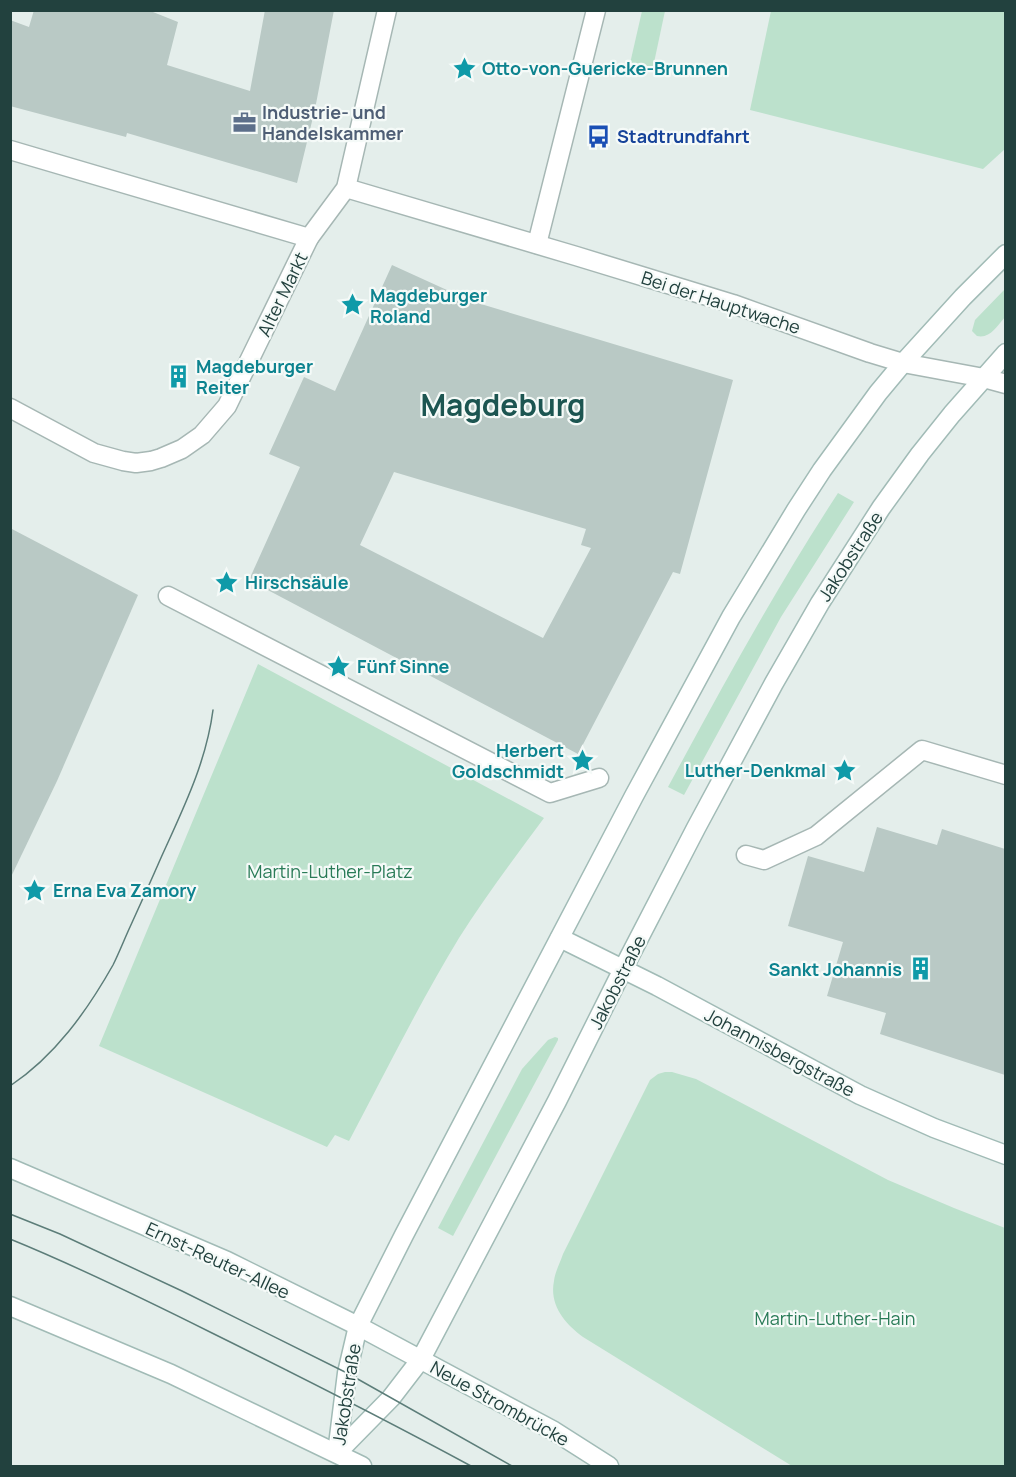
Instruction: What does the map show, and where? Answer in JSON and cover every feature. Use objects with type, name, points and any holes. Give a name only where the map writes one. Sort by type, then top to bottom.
[{"type":"street","points":[[309,238],[346,188],[387,10]]},
{"type":"street","points":[[537,244],[596,10]]},
{"type":"street","name":"Alter Markt","points":[[10,150],[309,238],[227,406],[202,435],[182,449],[151,461],[136,463],[123,461],[94,453],[10,408]]},
{"type":"street","name":"Bei der Hauptwache","points":[[346,188],[733,304],[856,349],[903,363]]},
{"type":"street","name":"Jakobstraße","points":[[337,1453],[347,1373],[358,1326],[634,796],[731,617],[817,478],[878,393],[963,297],[1005,254]]},
{"type":"street","name":"Jakobstraße","points":[[337,1453],[391,1398],[421,1359],[557,1101],[623,969],[774,683],[820,603],[881,508],[920,454],[1005,353]]},
{"type":"street","points":[[903,363],[1005,384]]},
{"type":"street","points":[[168,596],[550,793],[599,778]]},
{"type":"street","points":[[746,855],[764,860],[816,836],[922,750],[1005,775]]},
{"type":"street","name":"Johannisbergstraße","points":[[560,938],[860,1095],[934,1128],[1005,1155]]},
{"type":"street","name":"Ernst-Reuter-Allee","points":[[10,1168],[219,1257],[421,1359]]},
{"type":"street","points":[[10,1306],[147,1363],[362,1467]]},
{"type":"street","name":"Neue Strombrücke","points":[[421,1359],[554,1431],[609,1467]]},
{"type":"green space","points":[[642,11],[665,11],[652,72],[629,68]]},
{"type":"green space","points":[[771,11],[1005,11],[1005,149],[983,169],[750,110]]},
{"type":"green space","points":[[1005,289],[1005,317],[989,334],[977,336],[972,331],[975,320]]},
{"type":"green space","points":[[838,493],[854,502],[781,617],[684,795],[668,787],[771,601]]},
{"type":"green space","name":"Martin-Luther-Platz","points":[[258,664],[544,818],[459,938],[416,1013],[349,1141],[335,1135],[327,1147],[99,1046]]},
{"type":"green space","points":[[555,1037],[558,1040],[453,1236],[438,1228],[522,1069],[548,1040]]},
{"type":"green space","name":"Martin-Luther-Hain","points":[[665,1072],[696,1079],[888,1180],[1005,1228],[1005,1466],[792,1466],[583,1337],[570,1326],[556,1306],[553,1290],[555,1274],[650,1080]]},
{"type":"building","points":[[34,10],[148,10],[178,22],[167,65],[250,91],[265,10],[334,10],[315,109],[297,183],[127,133],[126,137],[10,106],[10,20],[29,27]]},
{"type":"building","points":[[392,265],[471,301],[733,380],[680,574],[673,572],[578,754],[249,580],[300,467],[269,454],[304,377],[335,391]],"holes":[[[394,472],[586,529],[581,545],[591,548],[543,638],[360,545]]]},
{"type":"building","points":[[10,528],[138,595],[57,781],[10,879]]},
{"type":"building","name":"Sankt Johannis","points":[[877,827],[937,845],[942,829],[1005,849],[1005,1075],[880,1034],[886,1013],[827,996],[843,942],[788,926],[808,856],[864,872]]},
{"type":"tram line","points":[[10,1086],[41,1061],[69,1032],[113,965],[192,787],[205,749],[213,710]]},
{"type":"tram line","points":[[10,1214],[60,1234],[182,1291],[347,1373],[512,1466]]},
{"type":"tram line","points":[[10,1239],[162,1308],[342,1398],[471,1466]]},
{"type":"place","name":"Otto-von-Guericke-Brunnen","points":[[464,68]]},
{"type":"place","name":"Industrie- und Handelskammer","points":[[244,122]]},
{"type":"place","name":"Stadtrundfahrt","points":[[599,136]]},
{"type":"place","name":"Magdeburger Roland","points":[[352,305]]},
{"type":"place","name":"Magdeburger Reiter","points":[[178,376]]},
{"type":"place","name":"Hirschsäule","points":[[227,582]]},
{"type":"place","name":"Fünf Sinne","points":[[339,666]]},
{"type":"place","name":"Herbert Goldschmidt","points":[[582,760]]},
{"type":"place","name":"Luther-Denkmal","points":[[844,770]]},
{"type":"place","name":"Erna Eva Zamory","points":[[35,890]]},
{"type":"place","name":"Sankt Johannis","points":[[920,969]]},
{"type":"district","name":"Magdeburg","points":[[503,404]]}]
